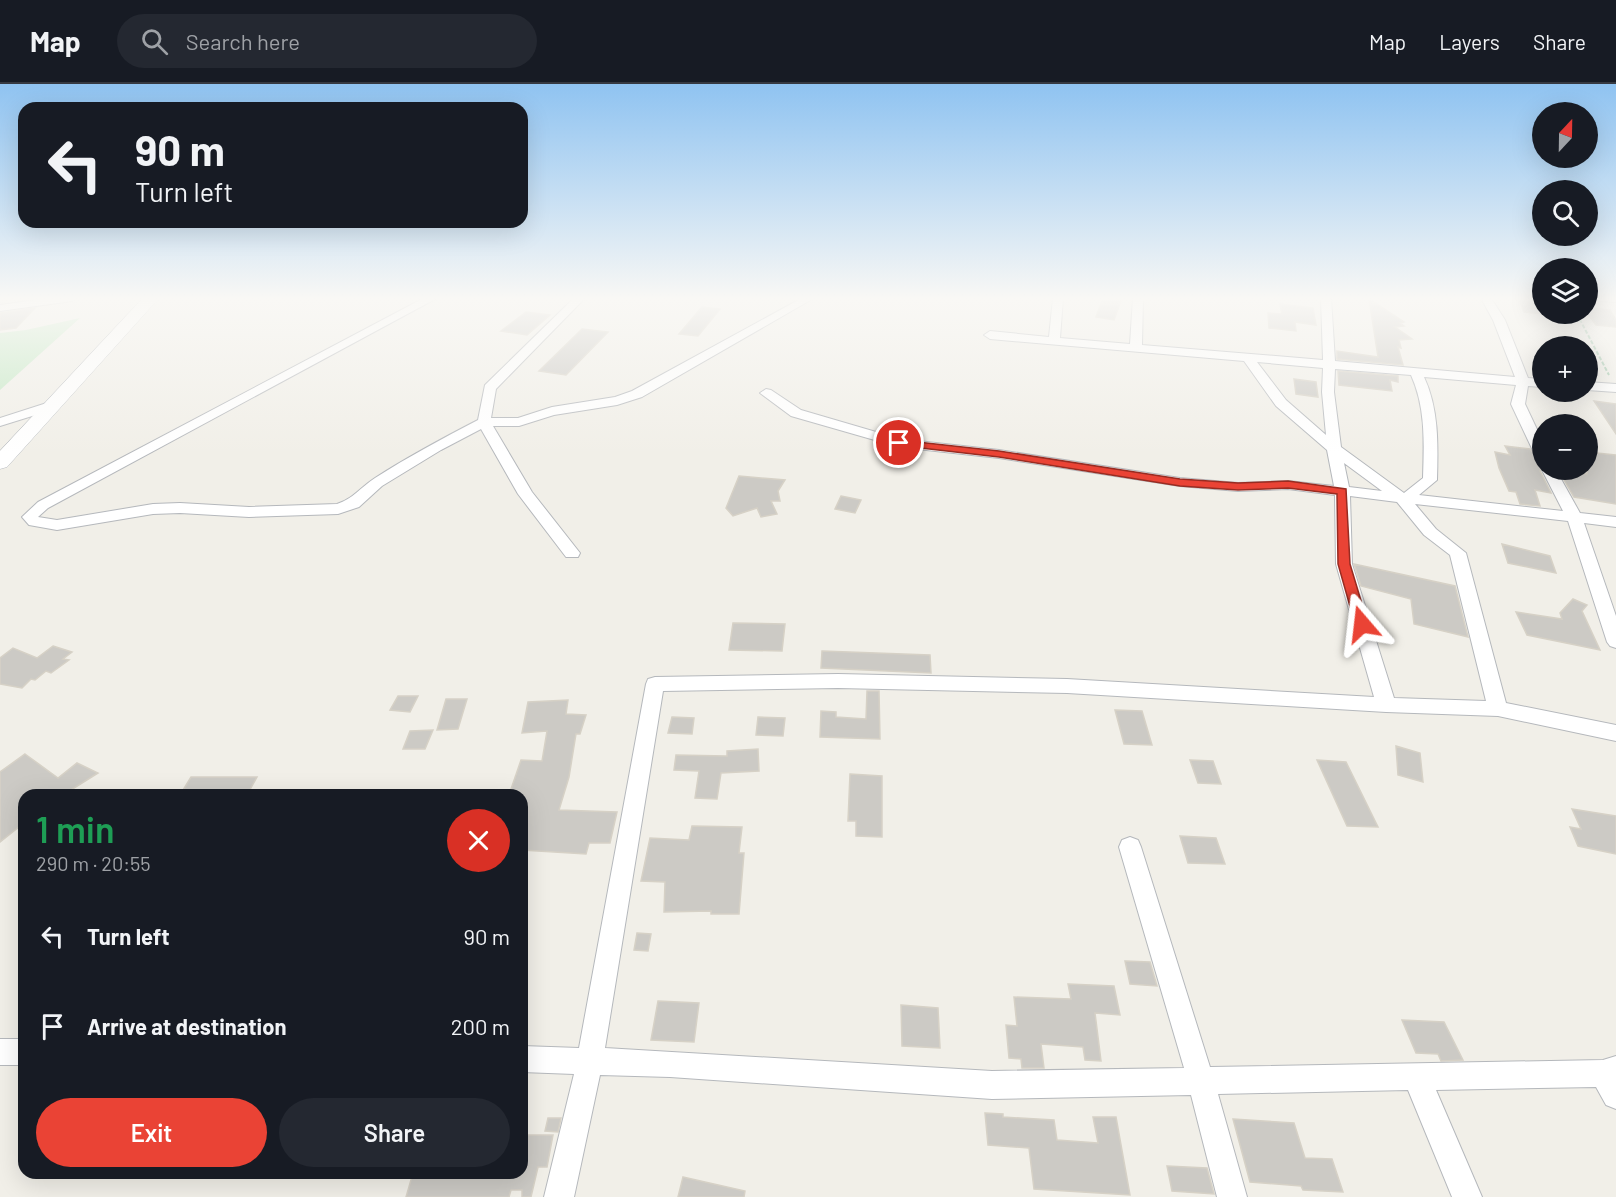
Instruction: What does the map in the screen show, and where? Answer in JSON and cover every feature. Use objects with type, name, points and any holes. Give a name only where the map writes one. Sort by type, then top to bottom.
[{"type":"main road","points":[[0,464],[104,350]]},
{"type":"street","points":[[334,350],[43,505],[30,517],[34,522],[57,525],[153,509],[180,508],[206,512],[338,509],[354,504],[377,483],[436,447],[484,422],[519,422],[552,411],[616,401],[637,394],[716,350]]},
{"type":"street","points":[[529,350],[490,388],[484,422],[525,494],[572,553]]},
{"type":"street","points":[[1176,350],[1532,381]]},
{"type":"street","points":[[1328,350],[1328,392],[1334,449],[1342,491],[1344,564],[1386,705]]},
{"type":"street","points":[[1511,350],[1523,381],[1518,404],[1532,434]]},
{"type":"street","points":[[1247,357],[1281,403],[1334,449],[1404,500],[1430,532],[1458,553],[1498,710]]},
{"type":"street","points":[[1404,500],[1430,480],[1431,438],[1426,394],[1416,372]]},
{"type":"street","points":[[1598,387],[1616,388]]},
{"type":"street","points":[[766,393],[796,413],[899,443],[999,454],[1180,482],[1238,487],[1288,485],[1404,500],[1616,522]]},
{"type":"street","points":[[0,422],[53,405]]},
{"type":"street","points":[[1554,480],[1574,517],[1616,642]]},
{"type":"street","points":[[559,1197],[590,1061],[655,684],[838,681],[1067,686],[1498,710],[1616,733]]},
{"type":"street","points":[[1130,847],[1201,1081],[1232,1197]]},
{"type":"street","points":[[0,1052],[18,1052]]},
{"type":"street","points":[[528,1059],[670,1064],[992,1085],[1416,1076],[1612,1079]]},
{"type":"street","points":[[1416,1076],[1467,1197]]},
{"type":"path","points":[[1596,350],[1616,388]]},
{"type":"green space","points":[[0,350],[45,350],[0,390]]},
{"type":"building","points":[[561,350],[590,350],[566,375],[539,371]]},
{"type":"building","points":[[1377,350],[1399,350],[1403,365],[1337,359],[1337,351],[1378,357]]},
{"type":"building","points":[[1338,371],[1398,376],[1398,382],[1390,380],[1392,391],[1339,385]]},
{"type":"building","points":[[1294,379],[1316,382],[1318,397],[1296,394]]},
{"type":"building","points":[[1595,402],[1616,404],[1616,434]]},
{"type":"building","points":[[1505,446],[1530,449],[1532,452],[1532,480],[1544,480],[1551,493],[1535,490],[1540,506],[1520,504],[1516,492],[1509,491],[1495,452],[1510,455]]},
{"type":"building","points":[[1598,453],[1616,455],[1616,504],[1574,497],[1564,480],[1598,480]]},
{"type":"building","points":[[739,476],[785,480],[778,491],[780,501],[771,501],[777,514],[761,517],[757,508],[733,516],[726,508]]},
{"type":"building","points":[[841,496],[861,500],[855,513],[835,509]]},
{"type":"building","points":[[1502,544],[1550,556],[1556,573],[1508,563]]},
{"type":"building","points":[[1354,564],[1455,586],[1468,637],[1414,624],[1411,599],[1361,586]]},
{"type":"building","points":[[1573,599],[1587,605],[1582,611],[1600,650],[1527,635],[1516,612],[1562,619],[1560,613]]},
{"type":"building","points":[[733,623],[785,624],[782,651],[729,650]]},
{"type":"building","points":[[53,646],[72,652],[63,659],[69,660],[51,673],[46,671],[35,680],[31,679],[22,688],[0,684],[0,658],[13,648],[37,658]]},
{"type":"building","points":[[822,651],[930,655],[931,673],[821,668]]},
{"type":"building","points":[[867,691],[879,691],[880,739],[820,737],[821,711],[836,712],[836,717],[866,719]]},
{"type":"building","points":[[398,696],[418,696],[410,712],[390,710]]},
{"type":"building","points":[[446,699],[467,699],[458,729],[437,730]]},
{"type":"building","points":[[568,700],[566,714],[586,715],[580,734],[576,734],[569,777],[559,810],[617,812],[610,843],[589,843],[586,854],[528,850],[528,789],[511,789],[521,760],[542,761],[547,731],[522,733],[528,702]]},
{"type":"building","points":[[1115,710],[1142,711],[1152,745],[1124,744]]},
{"type":"building","points":[[672,717],[694,718],[692,734],[668,733]]},
{"type":"building","points":[[758,717],[785,718],[783,736],[756,735]]},
{"type":"building","points":[[433,730],[425,749],[403,749],[410,731]]},
{"type":"building","points":[[1396,746],[1420,753],[1423,782],[1398,775]]},
{"type":"building","points":[[758,749],[759,771],[721,773],[717,799],[695,798],[699,771],[674,770],[676,755],[727,756],[727,751]]},
{"type":"building","points":[[25,754],[58,778],[77,763],[98,773],[73,789],[18,789],[18,828],[0,842],[0,772]]},
{"type":"building","points":[[1190,760],[1213,761],[1221,784],[1198,783]]},
{"type":"building","points":[[1317,760],[1346,762],[1378,827],[1347,826]]},
{"type":"building","points":[[850,774],[882,776],[882,837],[856,836],[856,821],[848,821]]},
{"type":"building","points":[[191,777],[257,777],[250,789],[184,789]]},
{"type":"building","points":[[1572,809],[1616,816],[1616,854],[1578,846],[1570,827],[1581,829]]},
{"type":"building","points":[[692,826],[742,827],[739,853],[744,853],[739,914],[711,914],[711,911],[664,912],[665,882],[641,881],[650,838],[689,840]]},
{"type":"building","points":[[1180,836],[1216,838],[1225,864],[1188,863]]},
{"type":"building","points":[[637,933],[651,934],[648,951],[634,950]]},
{"type":"building","points":[[1125,961],[1150,962],[1157,986],[1130,984]]},
{"type":"building","points":[[1068,984],[1114,986],[1120,1015],[1095,1013],[1101,1061],[1085,1060],[1083,1047],[1041,1044],[1044,1068],[1022,1068],[1021,1059],[1009,1058],[1006,1025],[1017,1026],[1014,997],[1071,999]]},
{"type":"building","points":[[658,1001],[699,1003],[694,1042],[651,1040]]},
{"type":"building","points":[[901,1005],[938,1008],[940,1048],[902,1046]]},
{"type":"building","points":[[1402,1020],[1444,1022],[1463,1060],[1441,1061],[1438,1054],[1416,1053]]},
{"type":"building","points":[[985,1113],[1003,1114],[1003,1117],[1054,1120],[1057,1140],[1098,1143],[1093,1117],[1116,1117],[1130,1195],[1034,1189],[1029,1148],[988,1145]]},
{"type":"building","points":[[548,1118],[561,1118],[558,1132],[545,1131]]},
{"type":"building","points":[[1233,1119],[1294,1123],[1305,1158],[1332,1159],[1343,1192],[1303,1190],[1301,1186],[1250,1182]]},
{"type":"building","points":[[528,1135],[553,1135],[547,1167],[538,1167],[531,1197],[522,1197],[522,1190],[511,1190],[509,1197],[406,1197],[411,1179],[528,1179]]},
{"type":"building","points":[[1167,1166],[1207,1168],[1214,1194],[1172,1191]]},
{"type":"building","points":[[683,1177],[745,1191],[744,1197],[678,1197]]},
{"type":"route","points":[[899,443],[999,454],[1180,482],[1238,487],[1288,485],[1342,491],[1344,564],[1362,624]]}]
